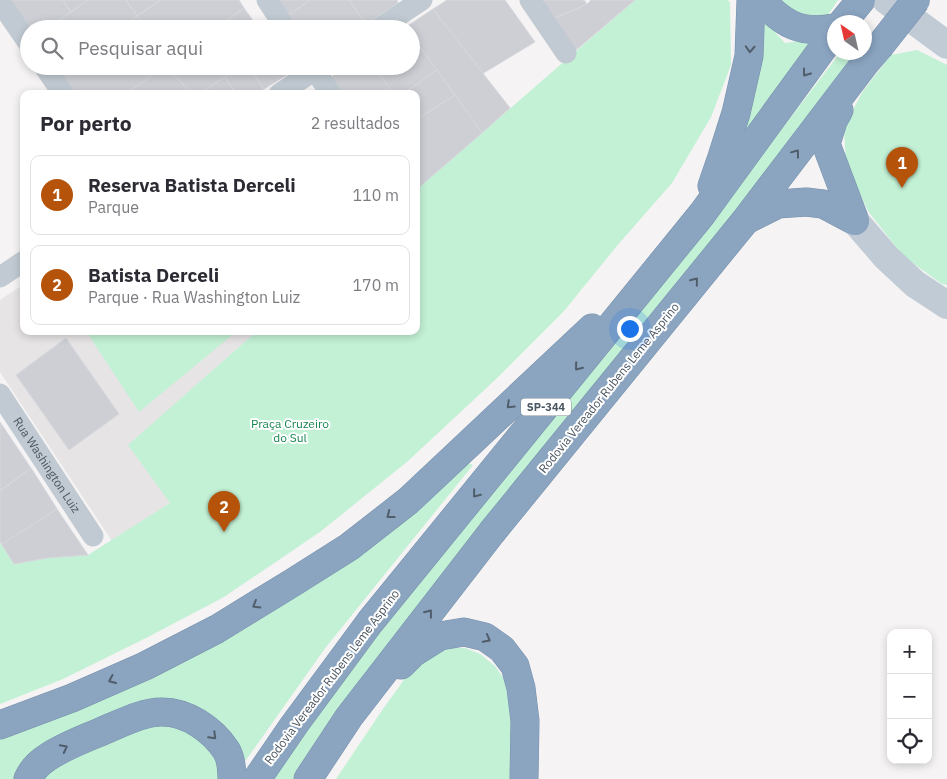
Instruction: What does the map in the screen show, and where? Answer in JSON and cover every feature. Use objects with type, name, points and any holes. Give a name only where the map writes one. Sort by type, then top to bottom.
[{"type":"highway","points":[[702,214],[736,113],[750,56],[751,0]]},
{"type":"highway","points":[[761,0],[771,11],[797,28],[819,30],[827,27]]},
{"type":"highway","name":"Rodovia Vereador Rubens Leme Asprino","points":[[872,54],[916,0]]},
{"type":"highway","name":"Rodovia Vereador Rubens Leme Asprino","points":[[257,779],[294,725],[370,622],[702,214],[827,44]]},
{"type":"highway","name":"Rodovia Vereador Rubens Leme Asprino","points":[[308,779],[348,717],[492,532],[744,221],[867,60]]},
{"type":"highway","points":[[855,221],[826,144],[833,121],[869,60]]},
{"type":"highway","points":[[744,221],[778,204],[806,202],[823,204],[855,221]]},
{"type":"highway","points":[[0,725],[72,698],[145,666],[217,629],[349,547],[408,501],[672,251]]},
{"type":"highway","points":[[348,717],[413,653],[440,636],[464,632],[486,637],[502,649],[515,666],[521,688],[525,721],[524,779]]},
{"type":"highway","points":[[28,779],[32,771],[46,758],[64,747],[142,715],[161,712],[181,715],[199,724],[213,735],[226,750],[232,766],[232,779]]},
{"type":"main road","points":[[886,0],[947,45]]},
{"type":"main road","points":[[855,221],[886,257],[915,284],[947,305]]},
{"type":"street","points":[[267,0],[280,20]]},
{"type":"street","points":[[392,20],[422,0]]},
{"type":"street","points":[[530,0],[566,53]]},
{"type":"street","points":[[0,2],[20,31]]},
{"type":"street","points":[[50,75],[60,90]]},
{"type":"street","points":[[285,90],[306,75]]},
{"type":"street","points":[[320,75],[329,90]]},
{"type":"street","points":[[0,277],[20,264]]},
{"type":"street","name":"Rua Washington Luiz","points":[[0,394],[93,536]]},
{"type":"shaded area","points":[[20,287],[20,335],[253,335],[129,445],[170,503],[112,541],[0,372],[0,300]]},
{"type":"green space","name":"Praça Cruzeiro do Sul","points":[[635,0],[728,0],[730,3],[731,65],[711,117],[672,183],[616,247],[564,311],[495,380],[408,461],[320,532],[224,597],[63,679],[0,704],[0,542],[14,564],[48,558],[88,555],[170,503],[128,445],[252,335],[420,335],[420,187]]},
{"type":"green space","points":[[770,0],[838,0],[828,15],[811,20]]},
{"type":"green space","points":[[757,13],[785,43],[816,39],[731,155]]},
{"type":"green space","points":[[917,50],[947,65],[947,285],[942,284],[903,256],[868,211],[846,164],[844,127],[863,91],[891,55]]},
{"type":"green space","points":[[835,60],[856,60],[296,779],[271,779],[360,655],[712,220]]},
{"type":"green space","points":[[89,335],[232,335],[139,412]]},
{"type":"green space","points":[[468,463],[473,465],[326,647],[241,767],[180,705],[17,779],[0,779],[0,734],[431,495]]},
{"type":"green space","points":[[448,648],[465,648],[480,654],[495,666],[504,679],[511,709],[512,779],[336,779],[416,663],[429,653]]},
{"type":"green space","points":[[171,720],[213,747],[225,779],[36,779],[43,769],[136,725]]},
{"type":"building","points":[[9,0],[63,0],[71,12],[60,20],[23,20]]},
{"type":"building","points":[[63,0],[88,0],[71,12]]},
{"type":"building","points":[[88,0],[126,0],[137,16],[131,20],[60,20]]},
{"type":"building","points":[[126,0],[161,0],[137,16]]},
{"type":"building","points":[[161,0],[239,0],[244,8],[228,20],[139,20],[137,16]]},
{"type":"building","points":[[278,0],[311,0],[288,15]]},
{"type":"building","points":[[311,0],[349,0],[363,20],[292,20],[288,15]]},
{"type":"building","points":[[349,0],[397,0],[398,3],[372,20],[363,20]]},
{"type":"building","points":[[447,0],[505,0],[535,42],[482,74],[433,9]]},
{"type":"building","points":[[537,0],[584,0],[587,4],[551,20]]},
{"type":"building","points":[[591,0],[635,0],[575,51],[551,20],[587,4]]},
{"type":"building","points":[[244,8],[253,20],[228,20]]},
{"type":"building","points":[[433,9],[510,108],[482,133],[420,47],[420,20],[416,20]]},
{"type":"building","points":[[420,47],[437,70],[409,90],[390,90],[380,75],[420,75]]},
{"type":"building","points":[[437,70],[455,95],[420,117],[420,90],[409,90]]},
{"type":"building","points":[[62,75],[152,75],[132,90],[72,90]]},
{"type":"building","points":[[152,75],[175,75],[188,90],[132,90]]},
{"type":"building","points":[[175,75],[228,75],[206,90],[188,90]]},
{"type":"building","points":[[228,75],[254,75],[264,89],[233,90],[225,77]]},
{"type":"building","points":[[254,75],[287,75],[264,89]]},
{"type":"building","points":[[334,75],[380,75],[390,90],[338,90],[330,78]]},
{"type":"building","points":[[225,77],[233,90],[206,90]]},
{"type":"building","points":[[455,95],[482,133],[420,187],[420,117]]},
{"type":"building","points":[[66,338],[119,414],[69,450],[16,375]]},
{"type":"building","points":[[0,422],[31,468],[0,491]]},
{"type":"building","points":[[31,468],[88,555],[48,558],[14,564],[0,542],[0,491]]},
{"type":"building","points":[[31,468],[57,509],[2,544],[0,542],[0,491]]},
{"type":"place","name":"Reserva Batista Derceli","points":[[902,188]]},
{"type":"place","name":"Batista Derceli","points":[[224,532]]}]
